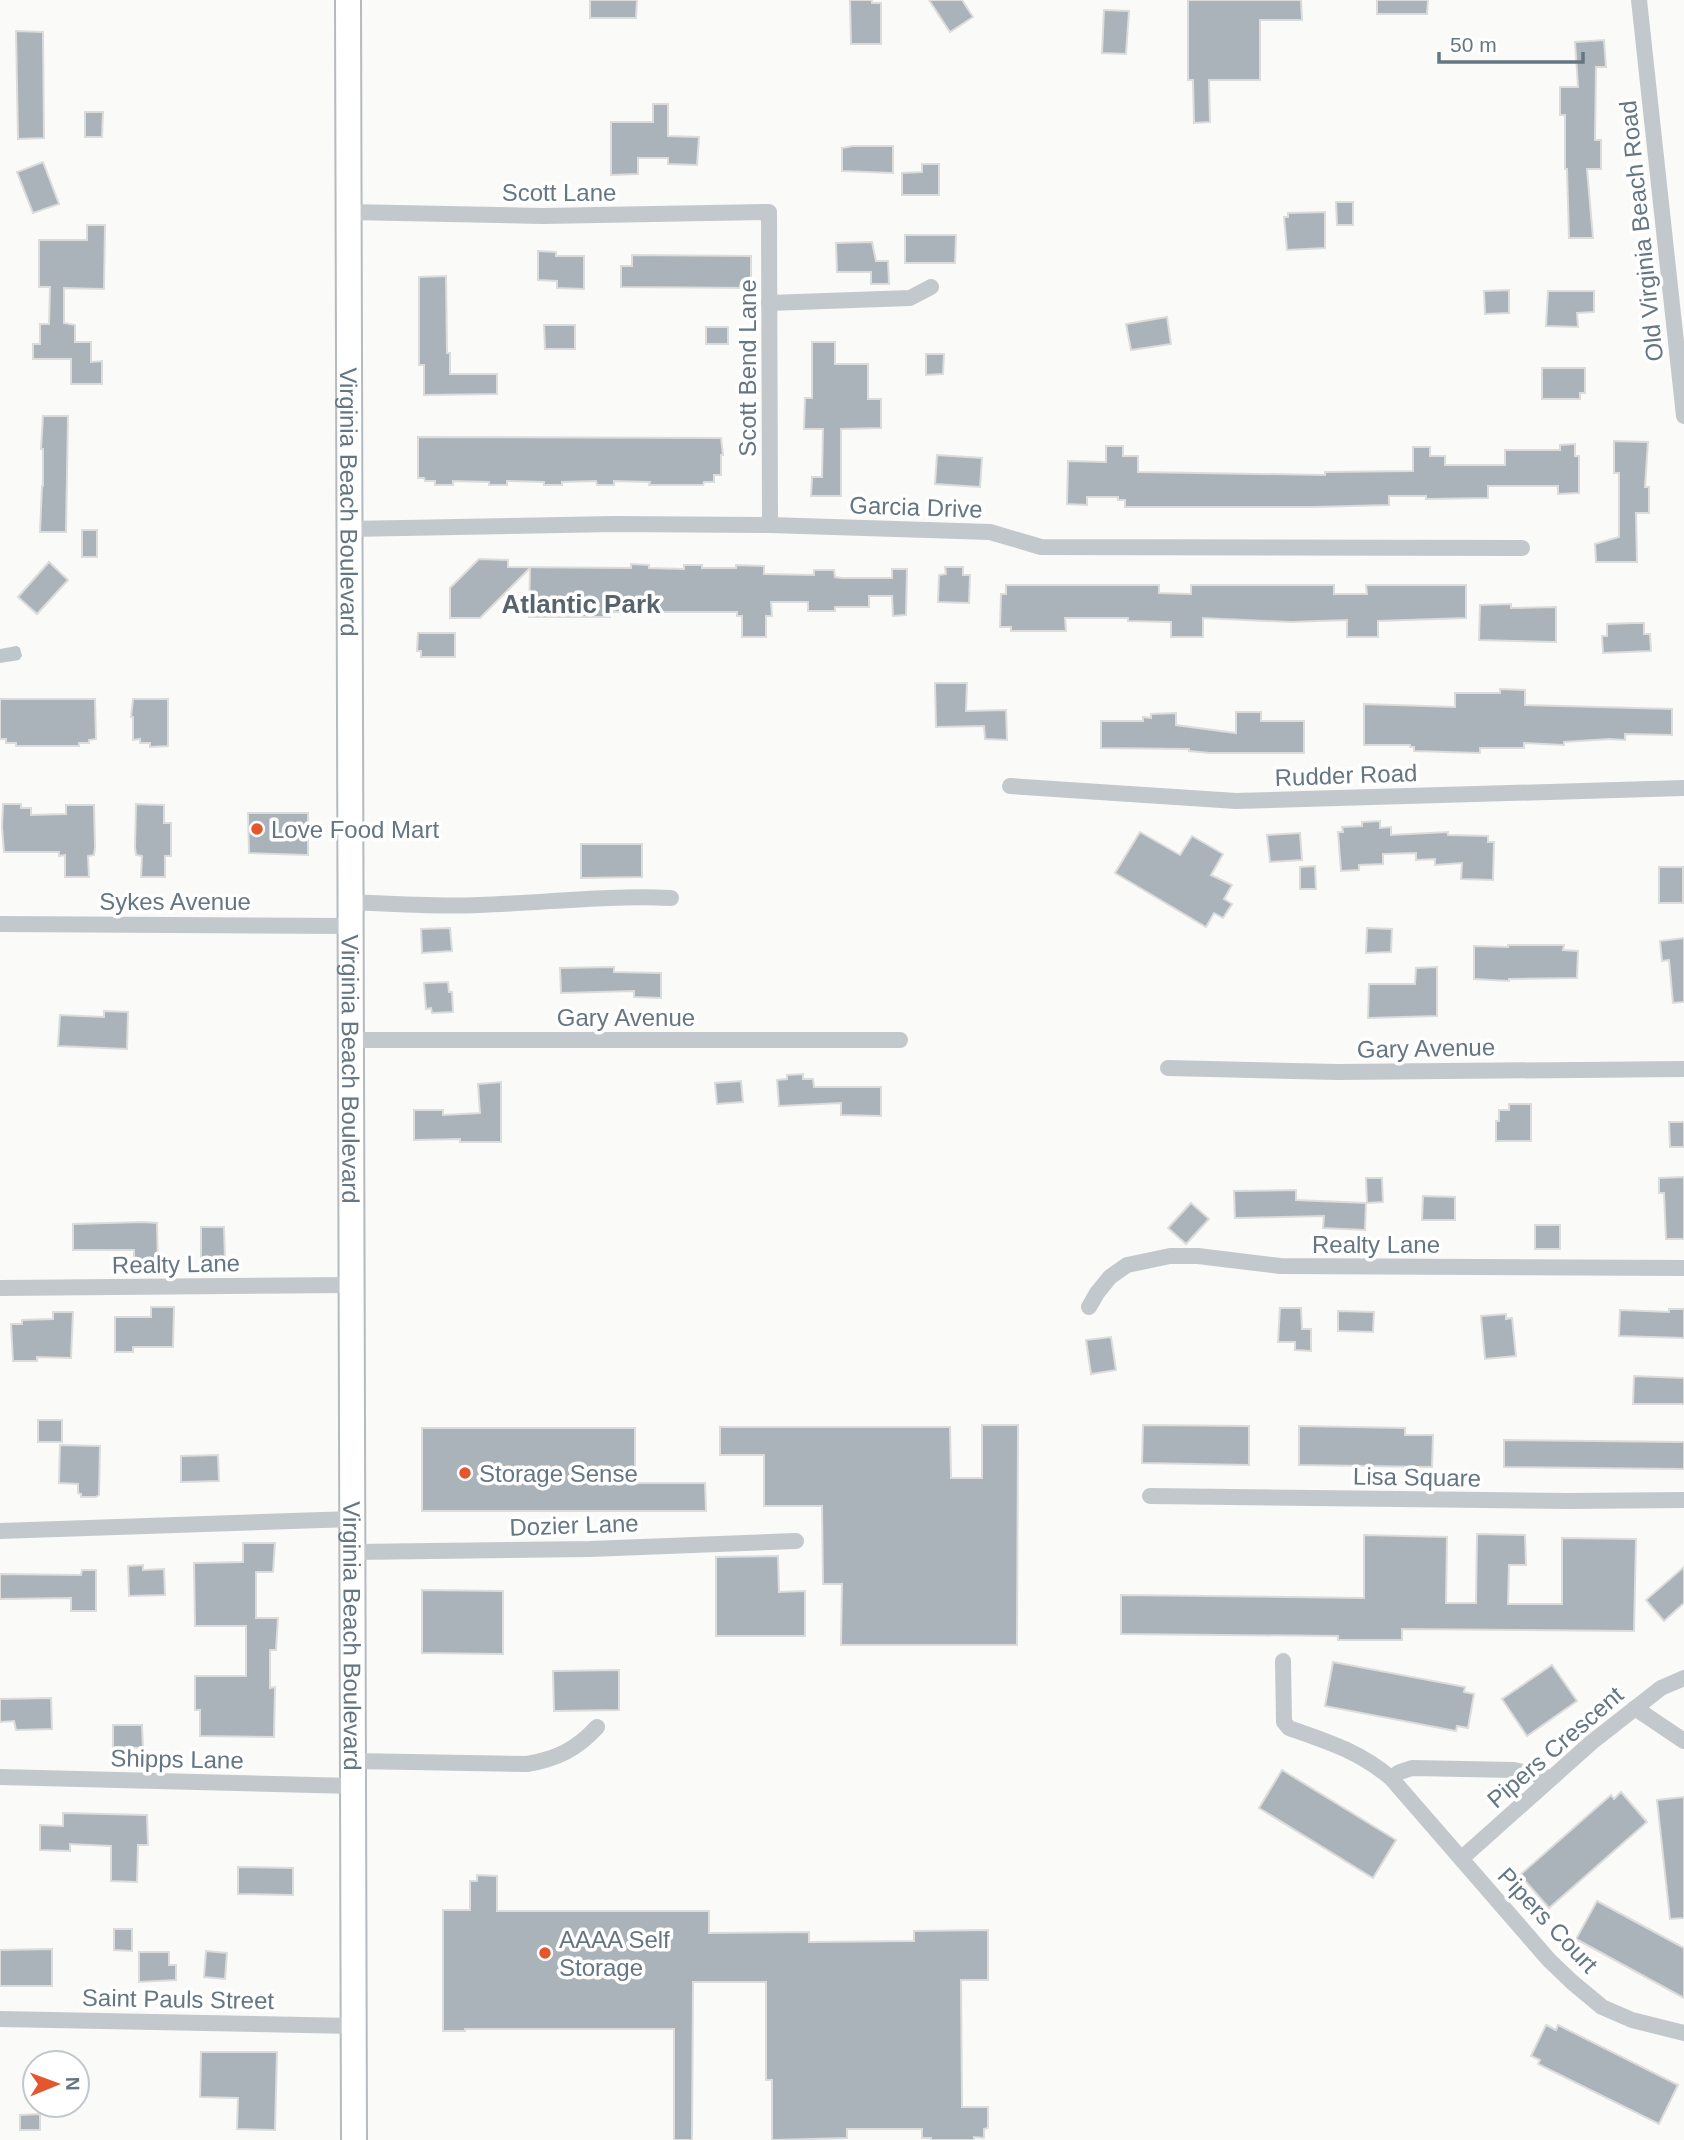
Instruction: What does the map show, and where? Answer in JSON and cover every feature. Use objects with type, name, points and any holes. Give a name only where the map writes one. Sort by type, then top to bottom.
[{"type":"main road","name":"Virginia Beach Boulevard","points":[[348,0],[354,2140]]},
{"type":"street","name":"Old Virginia Beach Road","points":[[1639,0],[1684,416]]},
{"type":"street","name":"Scott Lane","points":[[349,212],[542,216],[769,212]]},
{"type":"street","name":"Scott Bend Lane","points":[[769,212],[770,525]]},
{"type":"street","points":[[769,303],[910,298],[931,288]]},
{"type":"street","name":"Garcia Drive","points":[[349,529],[601,524],[770,525],[990,532],[1041,547],[1522,548]]},
{"type":"street","name":"Rudder Road","points":[[1010,786],[1236,801],[1684,788]]},
{"type":"street","name":"Sykes Avenue","points":[[0,924],[351,914],[415,906],[583,898],[671,898]]},
{"type":"street","name":"Gary Avenue","points":[[351,1040],[900,1040]]},
{"type":"street","name":"Gary Avenue","points":[[1168,1068],[1338,1072],[1684,1069]]},
{"type":"street","name":"Realty Lane","points":[[1090,1307],[1110,1277],[1127,1265],[1170,1256],[1198,1256],[1280,1266],[1684,1268]]},
{"type":"street","name":"Realty Lane","points":[[0,1288],[353,1285]]},
{"type":"street","name":"Lisa Square","points":[[1150,1496],[1684,1500]]},
{"type":"street","points":[[0,1531],[353,1519]]},
{"type":"street","name":"Dozier Lane","points":[[353,1552],[590,1549],[796,1541]]},
{"type":"street","name":"Pipers Court","points":[[1283,1661],[1284,1723],[1289,1728],[1348,1749],[1373,1763],[1391,1778],[1549,1960],[1602,2007],[1632,2020],[1684,2033]]},
{"type":"street","name":"Pipers Crescent","points":[[1462,1858],[1634,1708],[1661,1688],[1684,1678]]},
{"type":"street","points":[[1634,1708],[1684,1741]]},
{"type":"street","points":[[353,1760],[527,1764],[547,1761],[566,1753],[583,1742],[597,1727]]},
{"type":"street","points":[[1391,1778],[1412,1768],[1514,1770],[1551,1778]]},
{"type":"street","name":"Shipps Lane","points":[[0,1777],[353,1786]]},
{"type":"street","name":"Saint Pauls Street","points":[[0,2019],[354,2026]]},
{"type":"water","points":[[17,646],[22,656],[19,660],[0,663],[0,649]]},
{"type":"building","points":[[590,0],[637,0],[636,18],[590,18]]},
{"type":"building","points":[[850,0],[872,0],[872,3],[881,3],[881,44],[851,44]]},
{"type":"building","points":[[929,0],[962,0],[973,17],[950,32]]},
{"type":"building","points":[[1188,0],[1301,0],[1302,20],[1260,20],[1260,80],[1209,80],[1210,122],[1194,123],[1193,80],[1188,80]]},
{"type":"building","points":[[1377,0],[1428,0],[1427,14],[1377,14]]},
{"type":"building","points":[[1104,10],[1129,11],[1126,54],[1102,53]]},
{"type":"building","points":[[16,31],[43,32],[44,138],[18,139]]},
{"type":"building","points":[[1604,40],[1606,67],[1596,67],[1595,140],[1601,140],[1601,169],[1587,169],[1593,238],[1569,238],[1565,115],[1560,115],[1560,87],[1578,87],[1575,42]]},
{"type":"building","points":[[653,104],[668,104],[668,136],[699,137],[697,165],[668,164],[668,158],[638,158],[638,174],[611,175],[611,122],[653,122]]},
{"type":"building","points":[[85,112],[103,112],[102,137],[85,137]]},
{"type":"building","points":[[893,146],[893,173],[842,171],[842,148]]},
{"type":"building","points":[[43,162],[59,204],[33,213],[17,172]]},
{"type":"building","points":[[922,164],[939,164],[939,195],[902,195],[902,173],[922,172]]},
{"type":"building","points":[[1336,202],[1353,202],[1353,225],[1337,225]]},
{"type":"building","points":[[1325,212],[1325,248],[1287,250],[1284,217],[1288,217],[1288,213]]},
{"type":"building","points":[[87,225],[105,225],[104,289],[64,288],[64,323],[75,325],[75,342],[91,342],[91,362],[102,361],[102,384],[71,384],[71,359],[33,359],[33,344],[40,344],[40,324],[49,324],[50,287],[39,287],[39,240],[87,240]]},
{"type":"building","points":[[905,235],[956,235],[955,263],[905,263]]},
{"type":"building","points":[[872,242],[876,261],[888,261],[889,284],[871,284],[871,272],[837,272],[836,243]]},
{"type":"building","points":[[538,251],[556,252],[556,256],[584,256],[584,289],[557,288],[557,281],[538,280]]},
{"type":"building","points":[[632,255],[751,256],[751,288],[621,287],[621,266],[632,266]]},
{"type":"building","points":[[446,276],[447,353],[450,353],[450,374],[497,374],[497,394],[424,395],[424,365],[419,365],[419,277]]},
{"type":"building","points":[[1509,290],[1509,313],[1485,314],[1484,291]]},
{"type":"building","points":[[1548,291],[1594,291],[1594,312],[1577,313],[1578,327],[1546,326]]},
{"type":"building","points":[[1167,317],[1171,344],[1131,350],[1126,324]]},
{"type":"building","points":[[544,325],[575,325],[575,349],[545,349]]},
{"type":"building","points":[[706,327],[728,327],[728,344],[706,344]]},
{"type":"building","points":[[812,342],[835,342],[835,364],[868,364],[868,399],[881,399],[881,428],[841,429],[841,496],[811,496],[812,477],[822,477],[823,429],[804,429],[805,398],[812,398]]},
{"type":"building","points":[[926,354],[944,354],[943,374],[926,375]]},
{"type":"building","points":[[1542,368],[1585,368],[1585,393],[1580,393],[1580,399],[1542,399]]},
{"type":"building","points":[[43,416],[68,416],[66,532],[40,532]]},
{"type":"building","points":[[418,437],[721,438],[723,455],[721,475],[714,475],[714,482],[704,482],[703,485],[649,485],[650,482],[614,481],[614,485],[597,485],[596,481],[544,485],[544,482],[507,481],[507,485],[489,485],[489,482],[453,481],[453,485],[435,485],[435,481],[418,478]]},
{"type":"building","points":[[1614,441],[1648,442],[1645,487],[1649,487],[1649,513],[1636,513],[1637,562],[1596,562],[1595,544],[1619,537],[1619,473],[1614,473]]},
{"type":"building","points":[[1575,444],[1575,456],[1579,456],[1579,493],[1558,494],[1558,486],[1488,486],[1488,498],[1426,499],[1426,496],[1389,496],[1389,505],[1125,507],[1125,500],[1118,500],[1118,497],[1087,497],[1087,505],[1067,504],[1068,461],[1106,462],[1106,446],[1123,446],[1123,456],[1138,456],[1138,472],[1325,475],[1325,472],[1413,471],[1413,447],[1430,447],[1430,456],[1445,456],[1445,465],[1505,465],[1505,450],[1560,450],[1560,445]]},
{"type":"building","points":[[937,455],[982,458],[980,487],[935,484]]},
{"type":"building","points":[[82,530],[97,530],[97,557],[82,557]]},
{"type":"building","points":[[479,559],[508,560],[508,567],[631,568],[631,564],[649,565],[649,568],[684,569],[684,565],[702,565],[702,568],[764,566],[764,574],[814,575],[814,570],[834,570],[835,577],[842,578],[892,578],[892,569],[907,569],[906,615],[893,616],[892,596],[869,596],[869,607],[835,607],[835,611],[808,611],[808,602],[771,602],[772,616],[766,616],[766,637],[742,637],[742,616],[737,616],[737,612],[610,612],[610,617],[529,617],[530,568],[480,618],[450,618],[450,588]]},
{"type":"building","points":[[49,562],[68,580],[37,614],[18,597]]},
{"type":"building","points":[[945,567],[963,567],[963,575],[970,575],[969,603],[938,602],[939,575],[946,574]]},
{"type":"building","points":[[1006,585],[1159,585],[1159,593],[1191,594],[1191,585],[1334,585],[1334,594],[1367,594],[1366,585],[1466,585],[1466,618],[1378,621],[1378,637],[1347,637],[1347,620],[1291,622],[1203,618],[1203,637],[1171,637],[1171,622],[1128,621],[1128,618],[1065,618],[1066,631],[1011,631],[1011,627],[1000,627],[1001,594],[1006,594]]},
{"type":"building","points":[[1511,604],[1511,608],[1556,607],[1556,642],[1479,640],[1480,605]]},
{"type":"building","points":[[1644,623],[1644,634],[1650,634],[1651,651],[1603,653],[1602,636],[1607,636],[1607,624]]},
{"type":"building","points":[[418,633],[455,633],[455,657],[421,657],[421,651],[417,651]]},
{"type":"building","points":[[935,683],[967,683],[966,711],[1006,710],[1007,740],[985,739],[984,726],[936,727]]},
{"type":"building","points":[[1500,689],[1525,690],[1525,705],[1672,709],[1672,735],[1625,734],[1625,740],[1564,742],[1564,745],[1524,743],[1524,748],[1480,748],[1480,753],[1414,751],[1414,747],[1410,745],[1364,745],[1364,704],[1455,707],[1455,693],[1500,693]]},
{"type":"building","points":[[0,699],[95,699],[96,739],[89,740],[89,743],[79,743],[79,746],[16,746],[16,743],[6,743],[6,739],[0,739]]},
{"type":"building","points":[[133,699],[168,699],[168,746],[150,747],[150,743],[140,743],[140,739],[133,740]]},
{"type":"building","points":[[1236,712],[1261,712],[1261,721],[1304,721],[1304,753],[1210,753],[1189,749],[1101,748],[1101,721],[1143,721],[1143,717],[1151,718],[1151,714],[1176,713],[1176,725],[1236,733]]},
{"type":"building","points":[[3,804],[21,804],[21,808],[31,808],[31,815],[66,814],[66,805],[94,805],[95,847],[94,855],[88,856],[89,877],[65,877],[65,855],[59,856],[59,852],[4,852]]},
{"type":"building","points":[[136,804],[164,805],[164,823],[171,823],[171,856],[165,856],[165,877],[141,877],[142,856],[136,855],[135,847]]},
{"type":"building","points":[[248,813],[308,813],[308,855],[249,853]]},
{"type":"building","points":[[1380,821],[1380,828],[1391,827],[1391,835],[1448,832],[1448,835],[1488,836],[1488,842],[1494,842],[1493,880],[1461,879],[1462,863],[1435,865],[1435,859],[1416,860],[1416,853],[1383,854],[1383,864],[1359,865],[1359,870],[1341,871],[1338,832],[1343,832],[1342,827],[1362,826],[1362,822]]},
{"type":"building","points":[[1140,832],[1180,855],[1192,836],[1223,854],[1211,875],[1232,885],[1224,899],[1232,904],[1223,918],[1214,913],[1206,927],[1115,873]]},
{"type":"building","points":[[1300,833],[1302,860],[1270,862],[1267,835]]},
{"type":"building","points":[[581,844],[642,844],[642,877],[581,878]]},
{"type":"building","points":[[1315,866],[1316,889],[1300,889],[1300,867]]},
{"type":"building","points":[[1659,867],[1683,867],[1683,903],[1659,903]]},
{"type":"building","points":[[450,928],[452,951],[422,953],[421,929]]},
{"type":"building","points":[[1367,928],[1392,929],[1391,952],[1366,953]]},
{"type":"building","points":[[1684,938],[1684,1002],[1673,1003],[1669,960],[1662,961],[1660,941]]},
{"type":"building","points":[[1564,945],[1563,950],[1578,951],[1577,978],[1509,981],[1474,979],[1474,946]]},
{"type":"building","points":[[614,967],[614,972],[661,973],[661,998],[634,997],[634,991],[561,993],[560,968]]},
{"type":"building","points":[[1437,967],[1437,1016],[1368,1018],[1369,984],[1415,984],[1416,968]]},
{"type":"building","points":[[448,982],[449,992],[452,992],[453,1012],[432,1013],[431,1008],[426,1009],[424,983]]},
{"type":"building","points":[[104,1011],[128,1012],[127,1049],[58,1046],[60,1015],[104,1017]]},
{"type":"building","points":[[803,1074],[803,1079],[813,1079],[814,1087],[881,1087],[881,1116],[841,1115],[841,1103],[779,1106],[777,1080],[787,1079],[787,1075]]},
{"type":"building","points":[[741,1081],[743,1102],[717,1104],[715,1083]]},
{"type":"building","points":[[501,1082],[501,1142],[414,1140],[414,1110],[443,1110],[443,1115],[480,1113],[478,1084]]},
{"type":"building","points":[[1509,1104],[1531,1104],[1531,1141],[1496,1141],[1499,1110],[1509,1110]]},
{"type":"building","points":[[1669,1122],[1684,1122],[1684,1147],[1670,1147]]},
{"type":"building","points":[[1684,1177],[1684,1239],[1666,1239],[1664,1193],[1659,1193],[1659,1178]]},
{"type":"building","points":[[1366,1178],[1382,1178],[1383,1202],[1367,1203]]},
{"type":"building","points":[[1296,1190],[1296,1200],[1366,1203],[1365,1230],[1323,1228],[1324,1216],[1235,1218],[1234,1191]]},
{"type":"building","points":[[1423,1196],[1455,1197],[1455,1220],[1422,1220]]},
{"type":"building","points":[[1191,1203],[1209,1219],[1186,1244],[1168,1228]]},
{"type":"building","points":[[157,1223],[158,1267],[134,1267],[134,1250],[73,1250],[73,1224]]},
{"type":"building","points":[[1535,1225],[1560,1225],[1560,1249],[1535,1249]]},
{"type":"building","points":[[201,1227],[224,1227],[225,1260],[201,1260]]},
{"type":"building","points":[[151,1307],[174,1307],[173,1347],[133,1347],[133,1352],[115,1352],[115,1317],[151,1317]]},
{"type":"building","points":[[1280,1308],[1301,1308],[1302,1329],[1311,1329],[1311,1351],[1295,1350],[1295,1342],[1278,1342]]},
{"type":"building","points":[[1669,1309],[1684,1309],[1684,1338],[1619,1336],[1620,1310],[1669,1312]]},
{"type":"building","points":[[1338,1311],[1374,1312],[1373,1332],[1338,1331]]},
{"type":"building","points":[[53,1312],[73,1312],[71,1358],[37,1357],[37,1361],[13,1361],[11,1324],[22,1324],[22,1320],[53,1319]]},
{"type":"building","points":[[1506,1314],[1506,1319],[1512,1318],[1516,1356],[1485,1359],[1481,1316]]},
{"type":"building","points":[[1111,1337],[1116,1370],[1091,1374],[1086,1340]]},
{"type":"building","points":[[1634,1376],[1684,1378],[1684,1404],[1633,1404]]},
{"type":"building","points":[[38,1420],[62,1420],[62,1442],[38,1442]]},
{"type":"building","points":[[982,1425],[1018,1425],[1017,1645],[841,1645],[842,1584],[823,1584],[822,1506],[764,1506],[764,1455],[720,1455],[720,1427],[950,1427],[951,1478],[982,1478]]},
{"type":"building","points":[[1143,1425],[1249,1426],[1249,1465],[1142,1463]]},
{"type":"building","points":[[1299,1426],[1405,1428],[1405,1435],[1433,1435],[1432,1467],[1299,1465]]},
{"type":"building","points":[[422,1428],[635,1428],[635,1483],[705,1483],[706,1511],[422,1511]]},
{"type":"building","points":[[1504,1440],[1684,1442],[1684,1469],[1504,1467]]},
{"type":"building","points":[[60,1445],[100,1446],[99,1495],[81,1497],[78,1484],[59,1483]]},
{"type":"building","points":[[218,1455],[219,1481],[181,1482],[181,1456]]},
{"type":"building","points":[[1477,1534],[1525,1535],[1526,1565],[1509,1565],[1508,1604],[1562,1604],[1562,1538],[1636,1539],[1634,1631],[1402,1629],[1402,1640],[1338,1640],[1338,1636],[1121,1634],[1121,1595],[1364,1598],[1364,1535],[1447,1537],[1446,1603],[1476,1603]]},
{"type":"building","points":[[243,1543],[275,1543],[273,1572],[256,1572],[256,1618],[278,1618],[276,1650],[270,1650],[270,1688],[275,1687],[274,1737],[200,1736],[200,1710],[195,1710],[195,1676],[246,1676],[246,1626],[195,1626],[194,1563],[243,1562]]},
{"type":"building","points":[[778,1556],[779,1592],[805,1591],[805,1636],[716,1636],[716,1557]]},
{"type":"building","points":[[143,1565],[143,1570],[164,1569],[165,1595],[129,1596],[128,1566]]},
{"type":"building","points":[[1684,1567],[1684,1603],[1664,1621],[1646,1600]]},
{"type":"building","points":[[82,1570],[96,1570],[96,1611],[71,1611],[71,1598],[0,1599],[0,1574],[81,1575]]},
{"type":"building","points":[[422,1590],[503,1591],[503,1654],[422,1653]]},
{"type":"building","points":[[1333,1662],[1465,1687],[1464,1692],[1474,1694],[1468,1728],[1457,1726],[1456,1731],[1325,1706]]},
{"type":"building","points":[[1552,1665],[1577,1701],[1527,1736],[1502,1699]]},
{"type":"building","points":[[619,1670],[619,1710],[554,1711],[553,1671]]},
{"type":"building","points":[[51,1698],[52,1729],[16,1730],[14,1721],[0,1722],[0,1699]]},
{"type":"building","points":[[113,1725],[142,1725],[143,1748],[113,1747]]},
{"type":"building","points":[[1282,1770],[1396,1840],[1373,1878],[1259,1808]]},
{"type":"building","points":[[1621,1792],[1647,1822],[1549,1908],[1520,1875],[1611,1795],[1614,1799]]},
{"type":"building","points":[[1684,1797],[1684,1918],[1670,1919],[1657,1800]]},
{"type":"building","points":[[63,1813],[147,1815],[148,1845],[138,1845],[137,1882],[111,1881],[111,1846],[70,1844],[70,1851],[40,1850],[40,1825],[63,1826]]},
{"type":"building","points":[[238,1867],[293,1868],[293,1895],[238,1894]]},
{"type":"building","points":[[477,1875],[497,1876],[497,1911],[709,1911],[709,1933],[809,1932],[809,1942],[914,1941],[914,1931],[988,1930],[988,1980],[961,1980],[962,2107],[988,2107],[988,2128],[984,2129],[984,2138],[931,2140],[922,2138],[922,2129],[847,2129],[847,2138],[772,2140],[772,2080],[766,2080],[766,1982],[693,1982],[692,2140],[674,2140],[674,2029],[443,2031],[443,1910],[470,1910],[470,1881],[477,1881]]},
{"type":"building","points":[[1597,1901],[1684,1948],[1684,1998],[1576,1939]]},
{"type":"building","points":[[114,1929],[132,1929],[132,1951],[114,1950]]},
{"type":"building","points":[[52,1949],[52,1986],[0,1986],[0,1950]]},
{"type":"building","points":[[206,1951],[227,1953],[225,1979],[204,1977]]},
{"type":"building","points":[[139,1952],[169,1952],[169,1965],[176,1965],[176,1980],[139,1982]]},
{"type":"building","points":[[1546,2025],[1556,2030],[1558,2025],[1678,2085],[1659,2124],[1538,2064],[1540,2060],[1531,2056]]},
{"type":"building","points":[[201,2052],[277,2052],[275,2130],[237,2129],[238,2098],[200,2097]]},
{"type":"building","points":[[20,2115],[21,2119],[40,2119],[40,2130],[20,2130]]},
{"type":"place","name":"Love Food Mart","points":[[257,829]]},
{"type":"place","name":"Storage Sense","points":[[465,1473]]},
{"type":"place","name":"AAAA Self Storage","points":[[545,1953]]},
{"type":"district","name":"Atlantic Park","points":[[581,604]]}]
